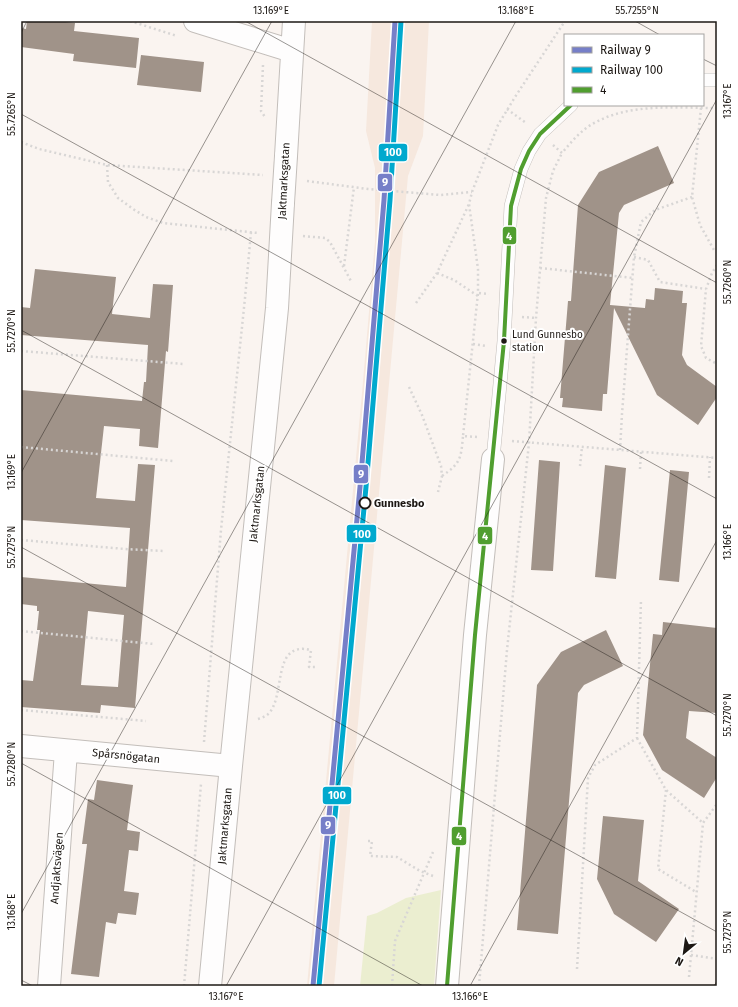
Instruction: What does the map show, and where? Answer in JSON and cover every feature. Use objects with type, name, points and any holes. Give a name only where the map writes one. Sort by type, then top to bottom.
[{"type":"street","points":[[195,21],[292,51]]},
{"type":"street","name":"Jaktmarksgatan","points":[[210,986],[277,308],[294,21]]},
{"type":"street","points":[[448,986],[475,643],[493,459]]},
{"type":"street","name":"Spårsnögatan","points":[[21,746],[231,766]]},
{"type":"street","name":"Andjaktsvägen","points":[[49,986],[66,750]]},
{"type":"lane","points":[[704,80],[717,80]]},
{"type":"lane","points":[[493,459],[504,341],[511,206],[521,169],[529,151],[540,134],[569,106]]},
{"type":"path","points":[[479,986],[507,650],[528,442],[546,198],[553,171],[562,153],[575,137],[595,122],[618,113],[664,108],[717,108]]},
{"type":"path","points":[[701,108],[692,197],[700,224],[714,250],[717,252]]},
{"type":"path","points":[[507,109],[562,153]]},
{"type":"path","points":[[21,142],[39,149],[106,165],[265,175]]},
{"type":"path","points":[[106,165],[108,182],[118,198],[133,209],[163,223],[325,238],[330,242],[352,283]]},
{"type":"path","points":[[302,180],[354,187],[440,195],[472,192]]},
{"type":"path","points":[[344,267],[354,187]]},
{"type":"path","points":[[620,450],[634,257],[641,222],[655,210],[692,197]]},
{"type":"path","points":[[416,303],[437,274],[469,204]]},
{"type":"path","points":[[184,986],[221,530],[245,298],[250,232]]},
{"type":"path","points":[[634,257],[648,260],[660,282],[706,289]]},
{"type":"path","points":[[717,266],[712,273],[706,289],[701,346],[706,358],[717,364]]},
{"type":"path","points":[[540,268],[633,278]]},
{"type":"path","points":[[437,274],[454,280],[478,294],[494,294]]},
{"type":"path","points":[[473,344],[489,346]]},
{"type":"path","points":[[21,351],[184,364]]},
{"type":"path","points":[[409,387],[422,415],[441,466],[442,476],[438,492]]},
{"type":"path","points":[[442,476],[455,468],[458,463],[461,455],[463,436]]},
{"type":"path","points":[[528,442],[717,458]]},
{"type":"path","points":[[21,447],[173,461]]},
{"type":"path","points":[[580,466],[582,447]]},
{"type":"path","points":[[640,469],[641,452]]},
{"type":"path","points":[[709,478],[710,457]]},
{"type":"path","points":[[21,540],[164,551]]},
{"type":"path","points":[[641,600],[637,738],[666,790],[703,823]]},
{"type":"path","points":[[21,632],[154,644]]},
{"type":"path","points":[[236,718],[256,720],[266,716],[273,707],[278,690],[281,670],[289,654],[296,650],[311,650],[309,667],[316,667]]},
{"type":"path","points":[[21,710],[146,721]]},
{"type":"path","points":[[577,969],[588,778],[595,765],[637,738]]},
{"type":"path","points":[[666,790],[658,869],[696,892]]},
{"type":"path","points":[[689,977],[703,823],[717,804]]},
{"type":"path","points":[[368,841],[372,841],[370,856],[397,857],[430,875],[456,880]]},
{"type":"path","points":[[392,986],[395,941],[433,852]]},
{"type":"path","points":[[691,955],[717,958]]},
{"type":"shaded area","points":[[372,21],[429,21],[423,136],[408,176],[334,986],[307,986],[375,242],[375,168],[366,131]]},
{"type":"green space","points":[[441,890],[434,986],[360,986],[367,916],[377,913],[406,898]]},
{"type":"building","points":[[27,21],[56,21],[75,23],[74,31],[139,38],[136,68],[73,61],[74,54],[21,47],[21,28],[26,29]]},
{"type":"building","points":[[141,55],[204,62],[201,92],[137,85]]},
{"type":"building","points":[[658,146],[674,183],[624,205],[619,213],[610,305],[645,308],[646,299],[654,300],[655,288],[683,291],[682,303],[687,303],[682,355],[687,365],[717,387],[717,397],[698,425],[657,395],[614,308],[607,394],[603,394],[602,411],[562,407],[563,398],[560,398],[568,301],[571,301],[578,205],[599,172]]},
{"type":"building","points":[[35,269],[116,277],[112,314],[150,318],[153,284],[173,285],[158,448],[139,446],[140,429],[104,426],[96,498],[135,501],[138,464],[155,465],[135,708],[101,705],[100,713],[21,707],[21,680],[33,681],[40,630],[37,630],[39,611],[37,611],[37,606],[21,604],[21,577],[126,587],[130,528],[21,520],[21,390],[142,401],[144,382],[146,382],[148,345],[21,335],[21,307],[30,308]],"holes":[[[88,611],[124,615],[118,687],[81,685]]]},
{"type":"building","points":[[539,460],[560,462],[553,571],[531,570]]},
{"type":"building","points":[[605,465],[626,468],[616,579],[595,577]]},
{"type":"building","points":[[670,470],[689,472],[679,582],[659,580]]},
{"type":"building","points":[[663,622],[717,628],[717,713],[689,711],[686,738],[717,758],[717,777],[704,798],[662,770],[643,735],[653,634],[662,635]]},
{"type":"building","points":[[606,630],[623,666],[584,685],[578,693],[558,934],[517,930],[537,685],[561,652]]},
{"type":"building","points":[[97,780],[133,785],[127,830],[140,832],[138,851],[129,850],[124,891],[139,893],[136,915],[118,913],[116,924],[106,922],[99,977],[71,974],[87,844],[82,844],[88,799],[94,800]]},
{"type":"building","points":[[603,816],[644,820],[638,881],[679,909],[656,942],[614,914],[597,879]]},
{"type":"rail line","name":"9","points":[[313,986],[360,487],[384,200],[395,21]]},
{"type":"rail line","name":"100","points":[[319,986],[366,487],[390,200],[401,21]]},
{"type":"transit line","name":"4","points":[[447,986],[475,635],[504,341],[511,206],[521,169],[529,151],[540,134],[570,106]]},
{"type":"place","name":"Lund Gunnesbo station","points":[[504,341]]},
{"type":"place","name":"Gunnesbo","points":[[365,503]]}]
